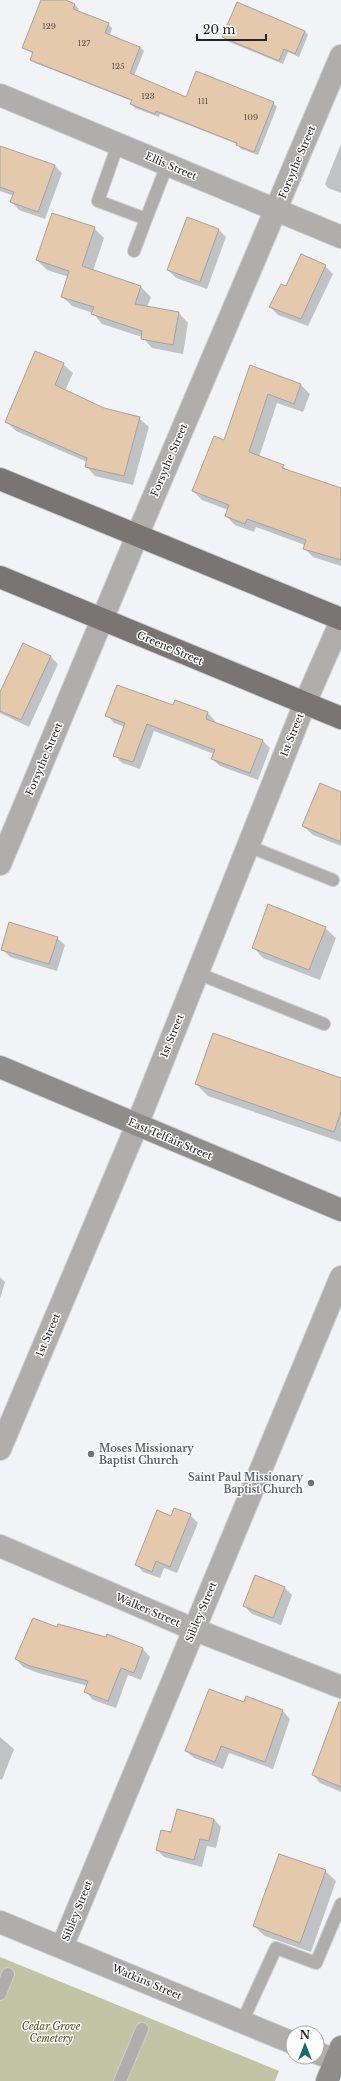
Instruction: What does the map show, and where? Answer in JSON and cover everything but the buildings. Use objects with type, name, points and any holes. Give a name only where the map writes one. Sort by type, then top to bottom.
[{"type":"main road","points":[[0,479],[341,620]]},
{"type":"main road","name":"Greene Street","points":[[0,577],[341,718]]},
{"type":"street","name":"Forsythe Street","points":[[0,864],[136,536],[277,210],[341,56]]},
{"type":"street","name":"Ellis Street","points":[[0,95],[341,237]]},
{"type":"street","name":"1st Street","points":[[0,1449],[137,1125],[304,703],[341,620]]},
{"type":"street","name":"East Telfair Street","points":[[0,1067],[341,1210]]},
{"type":"street","name":"Sibley Street","points":[[62,1947],[341,1277]]},
{"type":"street","name":"Walker Street","points":[[0,1546],[194,1629],[341,1688]]},
{"type":"street","name":"Watkins Street","points":[[0,1922],[285,2040]]},
{"type":"street","points":[[327,2081],[331,2053]]},
{"type":"lane","points":[[118,144],[98,201],[146,219]]},
{"type":"lane","points":[[134,251],[167,165]]},
{"type":"lane","points":[[248,846],[333,880]]},
{"type":"lane","points":[[197,973],[324,1024]]},
{"type":"lane","points":[[242,2022],[276,1948],[316,1963],[341,1904]]},
{"type":"lane","points":[[0,1994],[8,1974]]},
{"type":"lane","points":[[120,2081],[142,2029]]},
{"type":"green space","name":"Cedar Grove Cemetery","points":[[0,1957],[279,2071],[275,2081],[0,2081]]},
{"type":"place","name":"Moses Missionary Baptist Church","points":[[91,1454]]},
{"type":"place","name":"Saint Paul Missionary Baptist Church","points":[[311,1483]]}]
